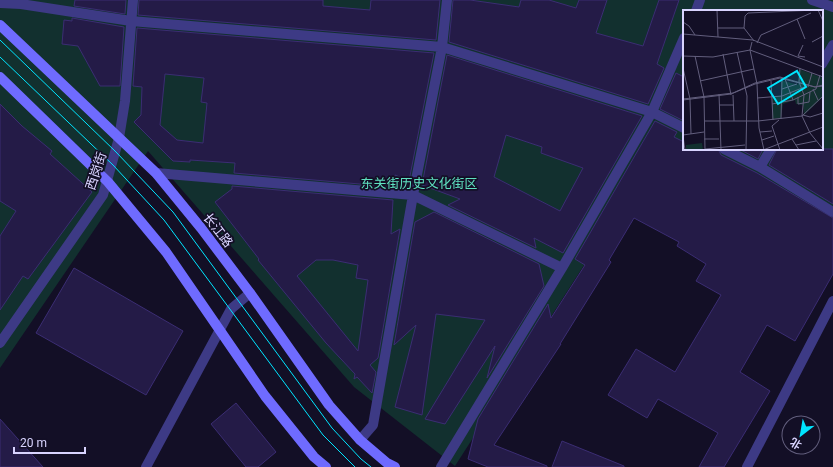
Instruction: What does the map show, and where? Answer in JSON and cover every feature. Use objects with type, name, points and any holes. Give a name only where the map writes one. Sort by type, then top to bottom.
[{"type":"main road","name":"长江路","points":[[0,25],[156,173],[201,228],[250,293],[329,405],[360,440],[387,463],[395,467]]},
{"type":"main road","points":[[0,77],[108,182],[166,252],[265,396],[314,457],[326,467]]},
{"type":"street","name":"西岗街","points":[[0,343],[103,195],[108,182],[119,138],[125,101],[133,0]]},
{"type":"street","points":[[360,440],[373,425],[413,195],[442,47],[447,0]]},
{"type":"street","points":[[696,10],[700,0]]},
{"type":"street","points":[[812,0],[833,7]]},
{"type":"street","points":[[0,3],[21,4],[131,21],[442,47],[652,112],[683,128]]},
{"type":"street","points":[[441,467],[562,268],[652,112],[683,40]]},
{"type":"street","points":[[823,62],[833,45]]},
{"type":"street","points":[[726,150],[760,167],[833,212]]},
{"type":"street","points":[[760,167],[770,150]]},
{"type":"street","points":[[156,173],[413,195],[562,268]]},
{"type":"street","points":[[146,467],[218,329],[231,308],[250,293]]},
{"type":"street","points":[[747,467],[833,301]]},
{"type":"green space","name":"东关街历史文化街区","points":[[0,0],[833,0],[833,237],[684,150],[823,150],[823,10],[683,10],[683,150],[665,139],[455,466],[354,387],[148,151],[0,368]]},
{"type":"building","points":[[75,0],[126,0],[125,14],[74,6]]},
{"type":"building","points":[[139,0],[323,0],[323,6],[370,10],[371,0],[440,0],[436,40],[138,15]]},
{"type":"building","points":[[453,0],[470,0],[519,7],[521,0],[549,0],[576,8],[579,0],[607,0],[596,33],[643,46],[659,0],[679,0],[657,64],[664,68],[648,104],[449,42]]},
{"type":"building","points":[[72,18],[124,27],[120,86],[100,86],[78,46],[62,44],[64,20],[72,21]]},
{"type":"building","points":[[137,28],[434,53],[409,181],[395,175],[394,187],[234,173],[235,163],[190,160],[190,162],[173,161],[134,122],[141,115],[142,87],[133,86]],"holes":[[[165,74],[204,78],[201,102],[207,103],[203,143],[177,140],[160,125]]]},
{"type":"building","points":[[447,55],[642,116],[563,253],[534,238],[536,248],[448,205],[460,199],[422,185]],"holes":[[[506,135],[542,147],[541,153],[583,168],[560,211],[494,177]]]},
{"type":"building","points":[[676,73],[683,76],[682,120],[660,109]]},
{"type":"building","points":[[0,104],[22,126],[52,151],[50,154],[92,192],[28,279],[23,276],[0,310],[0,236],[16,211],[0,201]]},
{"type":"building","points":[[655,121],[677,132],[674,137],[683,142],[683,150],[718,150],[721,155],[757,173],[833,218],[833,274],[795,341],[767,325],[740,372],[770,391],[724,467],[699,467],[718,433],[658,399],[647,418],[608,395],[636,349],[675,372],[721,295],[696,281],[706,264],[677,246],[679,242],[634,218],[609,260],[611,262],[561,344],[494,445],[547,467],[488,467],[468,459],[478,419],[548,304],[551,318],[585,265],[575,259]]},
{"type":"building","points":[[833,149],[833,204],[769,165],[776,150]]},
{"type":"building","points":[[741,150],[762,150],[758,159]]},
{"type":"building","points":[[232,186],[393,200],[391,234],[400,229],[378,358],[370,365],[376,372],[372,393],[357,377],[354,379],[355,374],[326,343],[258,260],[259,259],[215,202],[232,189]],"holes":[[[316,260],[333,260],[358,265],[356,278],[368,280],[358,351],[297,276]]]},
{"type":"building","points":[[434,212],[539,264],[544,286],[487,378],[495,346],[445,424],[425,419],[485,320],[436,314],[422,415],[395,407],[416,325],[394,345],[415,222]]},
{"type":"building","points":[[74,268],[183,331],[146,395],[36,333]]},
{"type":"building","points":[[236,403],[276,452],[258,467],[246,467],[211,424]]},
{"type":"building","points":[[0,419],[43,467],[0,467]]},
{"type":"building","points":[[562,441],[624,466],[624,467],[552,467]]},
{"type":"tram line","points":[[0,40],[116,152],[173,212],[332,428],[361,459],[371,467]]},
{"type":"tram line","points":[[0,57],[113,165],[164,220],[323,435],[355,467]]}]
